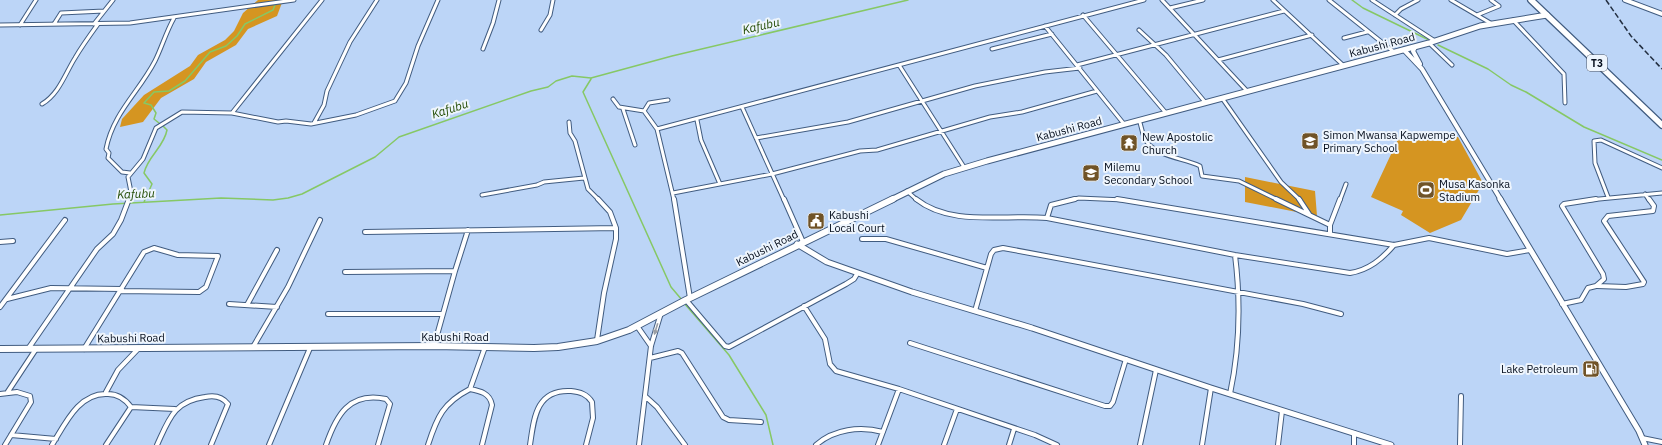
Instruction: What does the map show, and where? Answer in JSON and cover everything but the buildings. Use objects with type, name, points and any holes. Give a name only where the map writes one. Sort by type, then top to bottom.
[{"type":"highway","name":"T3","points":[[1531,0],[1662,125]]},
{"type":"main road","name":"Kabushi Road","points":[[0,349],[434,346],[558,347],[597,341],[637,326],[661,312],[800,243],[907,191],[944,174],[964,167],[1404,50],[1492,24],[1547,15]]},
{"type":"street","points":[[20,25],[36,0]]},
{"type":"street","points":[[42,104],[48,100],[66,77],[76,56],[104,11],[113,0]]},
{"type":"street","points":[[0,25],[130,23],[294,0]]},
{"type":"street","points":[[232,113],[322,0]]},
{"type":"street","points":[[314,123],[324,106],[327,90],[350,42],[377,0]]},
{"type":"street","points":[[28,349],[97,249],[113,234],[121,220],[130,194],[131,187],[128,177],[143,159],[156,128],[173,116],[182,112],[191,111],[232,113],[278,122],[314,123],[356,115],[392,103],[399,98],[418,45],[430,23],[438,0]]},
{"type":"street","points":[[483,49],[493,23],[499,0]]},
{"type":"street","points":[[540,30],[550,15],[553,0]]},
{"type":"street","points":[[657,129],[697,120],[1142,0]]},
{"type":"street","points":[[1162,0],[1247,91]]},
{"type":"street","points":[[1170,8],[1203,0]]},
{"type":"street","points":[[1273,0],[1344,66]]},
{"type":"street","points":[[1329,0],[1367,32],[1394,52]]},
{"type":"street","points":[[1372,0],[1436,40]]},
{"type":"street","points":[[1395,15],[1401,9],[1418,0]]},
{"type":"street","points":[[1451,0],[1492,24]]},
{"type":"street","points":[[1477,15],[1498,8],[1499,6],[1491,0]]},
{"type":"street","points":[[1625,0],[1662,14]]},
{"type":"street","points":[[54,24],[61,13],[104,11]]},
{"type":"street","points":[[1077,65],[1284,11]]},
{"type":"street","points":[[1083,15],[1166,113]]},
{"type":"street","points":[[130,173],[122,172],[108,158],[109,153],[106,149],[109,132],[125,102],[156,59],[174,18]]},
{"type":"street","points":[[1513,20],[1564,74],[1565,103]]},
{"type":"street","points":[[1045,26],[1124,124]]},
{"type":"street","points":[[1139,30],[1156,45],[1205,102]]},
{"type":"street","points":[[1344,38],[1367,32]]},
{"type":"street","points":[[992,49],[1052,34]]},
{"type":"street","points":[[1218,60],[1312,35]]},
{"type":"street","points":[[1429,43],[1452,65]]},
{"type":"street","points":[[1415,47],[1413,51],[1422,69],[1645,445]]},
{"type":"street","points":[[1404,50],[1422,69]]},
{"type":"street","points":[[899,65],[964,167]]},
{"type":"street","points":[[756,138],[848,122],[922,100],[1013,78],[1045,72],[1080,68]]},
{"type":"street","points":[[673,193],[772,174],[860,151],[890,147],[990,117],[1022,112],[1097,91]]},
{"type":"street","points":[[1222,98],[1282,184],[1307,208],[1309,214]]},
{"type":"street","points":[[613,99],[617,106],[623,109],[638,109],[644,111],[657,129],[673,193],[687,299],[725,346],[729,347],[846,284],[854,279],[857,274]]},
{"type":"street","points":[[644,111],[649,103],[668,100]]},
{"type":"street","points":[[742,107],[772,174],[800,243],[827,262],[857,274],[1032,328],[1156,370],[1389,445]]},
{"type":"street","points":[[623,109],[624,116],[635,145]]},
{"type":"street","points":[[697,120],[701,140],[720,184]]},
{"type":"street","points":[[1139,120],[1143,127],[1146,141],[1154,148],[1200,166],[1202,176],[1239,182],[1330,225]]},
{"type":"street","points":[[569,122],[570,133],[575,141],[588,189],[610,212],[616,228],[616,239],[604,293],[597,341]]},
{"type":"street","points":[[1608,197],[1595,164],[1594,141],[1601,140],[1662,168]]},
{"type":"street","points":[[482,196],[537,185],[544,182],[584,178]]},
{"type":"street","points":[[1330,233],[1330,225],[1346,184]]},
{"type":"street","points":[[907,191],[915,198],[939,212],[982,216],[1047,218],[1235,255],[1350,273],[1366,269],[1384,257],[1394,245]]},
{"type":"street","points":[[1596,286],[1604,279],[1603,274],[1562,206],[1564,204],[1608,197],[1662,193]]},
{"type":"street","points":[[1562,304],[1581,300],[1588,288],[1596,286],[1626,287],[1643,284],[1644,282],[1622,251],[1604,221],[1608,216],[1654,211],[1654,206],[1645,194]]},
{"type":"street","points":[[1047,218],[1049,208],[1051,205],[1056,203],[1079,198],[1118,199],[1330,233],[1394,245],[1429,238],[1508,254],[1530,250]]},
{"type":"street","points":[[0,307],[65,220]]},
{"type":"street","points":[[253,347],[288,287],[320,220]]},
{"type":"street","points":[[365,232],[616,228]]},
{"type":"street","points":[[434,346],[442,314],[468,230]]},
{"type":"street","points":[[862,239],[886,239],[987,268]]},
{"type":"street","points":[[0,242],[13,241]]},
{"type":"street","points":[[6,299],[51,288],[70,287],[121,290],[199,292],[206,287],[218,256],[178,255],[154,248],[148,250],[141,256],[121,290],[84,349]]},
{"type":"street","points":[[975,311],[987,268],[994,250],[1003,248],[1304,304],[1341,314]]},
{"type":"street","points":[[247,305],[277,250]]},
{"type":"street","points":[[1230,394],[1239,354],[1241,331],[1240,293],[1235,255]]},
{"type":"street","points":[[345,272],[455,271]]},
{"type":"street","points":[[229,304],[277,306]]},
{"type":"street","points":[[804,306],[825,339],[832,368],[836,371],[899,389],[1035,435],[1057,445]]},
{"type":"street","points":[[639,445],[646,398],[651,346],[661,312]]},
{"type":"street","points":[[328,314],[442,314]]},
{"type":"street","points":[[637,326],[651,346]]},
{"type":"street","points":[[910,343],[1105,406],[1110,406],[1113,402],[1126,359]]},
{"type":"street","points":[[470,389],[485,347]]},
{"type":"street","points":[[106,392],[118,370],[138,348]]},
{"type":"street","points":[[269,445],[310,348]]},
{"type":"street","points":[[7,393],[36,349]]},
{"type":"street","points":[[650,358],[678,351],[682,353],[723,417],[729,420],[761,422]]},
{"type":"street","points":[[1140,445],[1156,370]]},
{"type":"street","points":[[1202,445],[1211,388]]},
{"type":"street","points":[[428,445],[439,412],[443,406],[457,394],[470,389],[487,394],[491,398],[492,405],[482,445]]},
{"type":"street","points":[[878,445],[899,389]]},
{"type":"street","points":[[530,445],[535,421],[542,400],[548,396],[569,391],[584,394],[592,403],[591,420],[586,445]]},
{"type":"street","points":[[52,445],[76,408],[86,399],[106,392],[126,399],[131,407]]},
{"type":"street","points":[[0,394],[25,393],[30,396],[31,402],[5,445]]},
{"type":"street","points":[[157,445],[175,409],[190,399],[212,396],[226,399],[228,404],[210,445]]},
{"type":"street","points":[[1460,445],[1461,396]]},
{"type":"street","points":[[326,445],[335,421],[345,406],[357,400],[376,398],[386,399],[390,404],[387,419],[378,445]]},
{"type":"street","points":[[646,398],[657,407],[685,445]]},
{"type":"street","points":[[131,407],[175,409]]},
{"type":"street","points":[[106,445],[131,407]]},
{"type":"street","points":[[944,445],[957,409]]},
{"type":"street","points":[[1278,445],[1282,411]]},
{"type":"street","points":[[816,445],[828,438],[850,430],[861,428],[883,432]]},
{"type":"street","points":[[1010,445],[1014,429]]},
{"type":"street","points":[[1354,433],[1354,445]]},
{"type":"street","points":[[11,435],[56,439]]},
{"type":"street","points":[[1642,438],[1662,442]]},
{"type":"shaded area","points":[[258,0],[283,0],[277,16],[248,29],[236,45],[206,62],[194,79],[161,98],[143,122],[120,127],[122,119],[144,95],[190,66],[198,55],[225,40],[234,31],[243,13]]},
{"type":"shaded area","name":"Musa Kasonka Stadium","points":[[1400,135],[1458,137],[1483,183],[1461,220],[1430,233],[1401,215],[1403,211],[1371,197]]},
{"type":"shaded area","points":[[1245,177],[1315,191],[1317,216],[1245,202]]},
{"type":"waterway","name":"Kafubu","points":[[0,215],[113,204],[221,198],[273,200],[288,198],[302,194],[375,157],[399,137],[531,91],[548,87],[556,81],[572,76],[591,78],[672,56],[908,0]]},
{"type":"waterway","points":[[1352,0],[1363,8],[1429,40]]},
{"type":"waterway","points":[[159,123],[154,119],[156,113],[151,105],[144,103],[154,92],[169,91],[185,81],[210,52],[226,46],[237,36],[245,24],[273,10],[275,5]]},
{"type":"waterway","points":[[1438,45],[1488,69],[1511,85],[1526,92],[1584,127],[1662,160]]},
{"type":"waterway","points":[[591,79],[583,92],[671,287],[682,300]]},
{"type":"waterway","points":[[144,202],[152,184],[144,173],[149,162],[163,142],[167,130],[162,125]]},
{"type":"waterway","points":[[684,303],[729,355],[766,415],[773,445]]},
{"type":"railway","points":[[1606,0],[1631,36],[1662,69]]},
{"type":"place","name":"Simon Mwansa Kapwempe Primary School","points":[[1310,141]]},
{"type":"place","name":"New Apostolic Church","points":[[1129,143]]},
{"type":"place","name":"Milemu Secondary School","points":[[1091,173]]},
{"type":"place","name":"Musa Kasonka Stadium","points":[[1426,190]]},
{"type":"place","name":"Kabushi Local Court","points":[[816,221]]},
{"type":"place","name":"Lake Petroleum","points":[[1591,369]]}]
